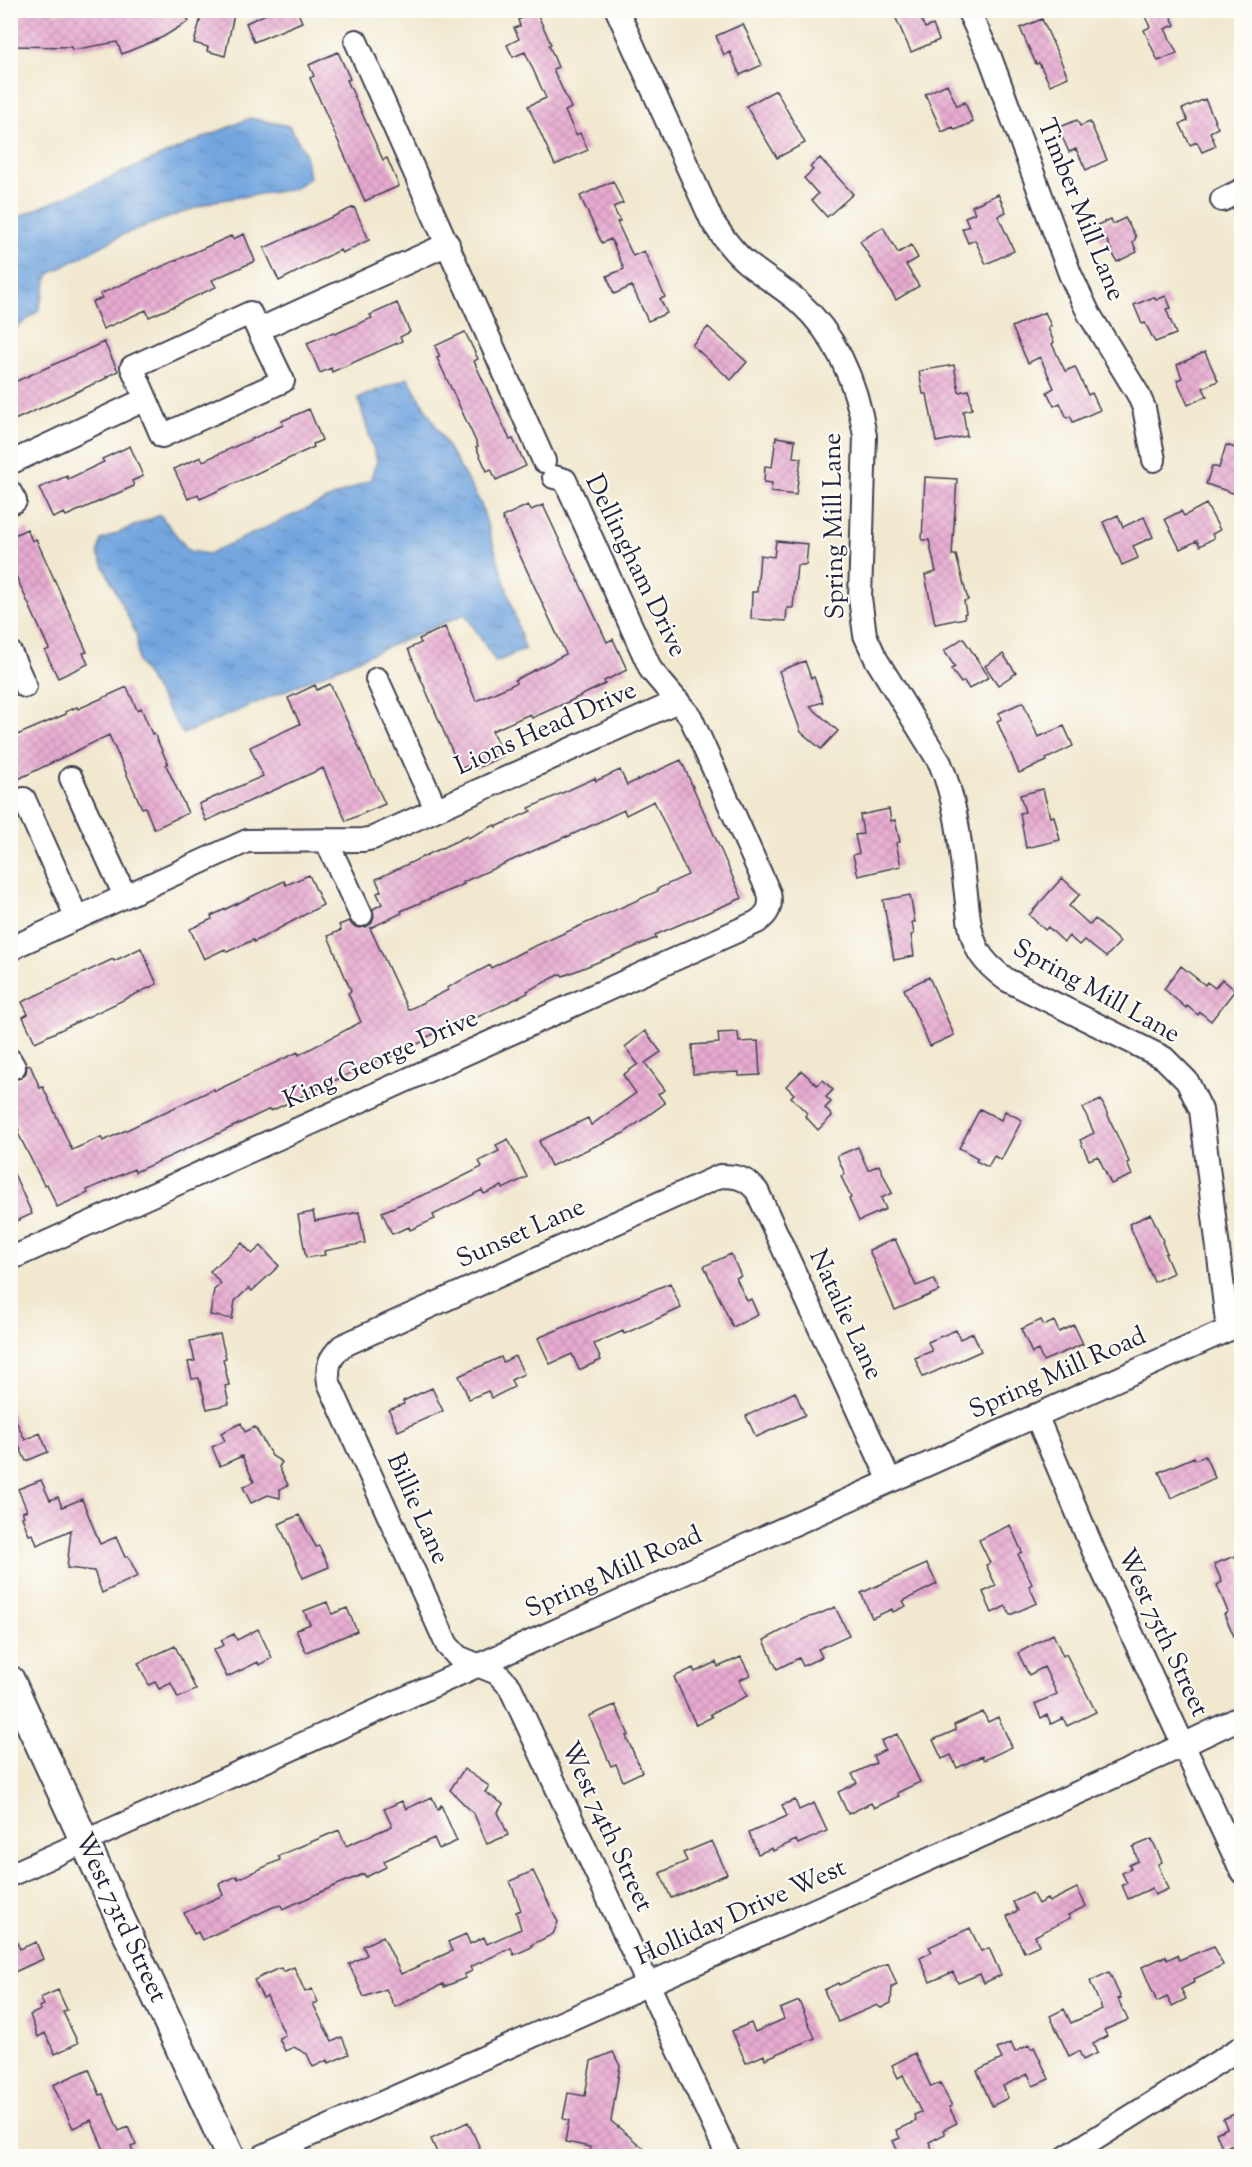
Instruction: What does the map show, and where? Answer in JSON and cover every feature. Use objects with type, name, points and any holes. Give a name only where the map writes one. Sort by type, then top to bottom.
[{"type":"main road","name":"West 73rd Street","points":[[10,1680],[230,2157]]},
{"type":"street","name":"Spring Mill Lane","points":[[617,10],[712,221],[724,240],[745,262],[798,301],[815,317],[841,354],[852,380],[865,436],[860,598],[863,623],[876,659],[946,777],[956,813],[970,928],[979,951],[994,970],[1006,980],[1164,1058],[1187,1081],[1201,1110],[1235,1327]]},
{"type":"street","name":"Timber Mill Lane","points":[[968,10],[990,57],[1070,274],[1089,314],[1138,394],[1144,408],[1154,460]]},
{"type":"street","points":[[258,330],[447,244],[356,41]]},
{"type":"street","name":"Dellingham Drive","points":[[447,244],[549,469],[565,480],[651,670],[690,716],[769,893],[770,908]]},
{"type":"street","points":[[250,313],[283,381],[162,436],[146,399],[132,367],[250,313]]},
{"type":"street","points":[[10,463],[146,399]]},
{"type":"street","points":[[10,492],[15,501],[10,503]]},
{"type":"street","points":[[10,652],[25,686]]},
{"type":"street","name":"Lions Head Drive","points":[[377,679],[436,809]]},
{"type":"street","name":"Lions Head Drive","points":[[10,950],[247,841],[373,838],[678,701]]},
{"type":"street","points":[[71,778],[125,896]]},
{"type":"street","points":[[24,799],[77,918]]},
{"type":"street","points":[[326,840],[360,915]]},
{"type":"street","name":"King George Drive","points":[[10,1259],[757,922],[770,908]]},
{"type":"street","name":"Sunset Lane","points":[[329,1360],[342,1346],[720,1176],[742,1178]]},
{"type":"street","name":"Natalie Lane","points":[[742,1178],[757,1191],[890,1481]]},
{"type":"street","name":"Spring Mill Road","points":[[10,1875],[1235,1327]]},
{"type":"street","name":"Billie Lane","points":[[329,1360],[327,1371],[329,1383],[447,1645],[458,1658],[478,1665]]},
{"type":"street","name":"West 75th Street","points":[[1036,1415],[1094,1552],[1242,1872]]},
{"type":"street","name":"West 74th Street","points":[[478,1665],[497,1674],[510,1687],[728,2157]]},
{"type":"street","name":"Holliday Drive West","points":[[263,2157],[1137,1767],[1242,1717]]},
{"type":"street","points":[[1068,2157],[1242,2047]]},
{"type":"water","points":[[250,118],[289,126],[305,153],[309,178],[294,189],[214,201],[124,234],[49,274],[38,311],[11,332],[11,220]]},
{"type":"water","points":[[408,378],[481,504],[525,649],[496,662],[465,614],[183,734],[138,662],[137,636],[98,554],[101,540],[160,515],[189,551],[208,554],[370,480],[377,461],[358,398]]},
{"type":"building","points":[[10,10],[55,10],[55,14],[73,10],[182,10],[189,21],[163,37],[122,54],[117,42],[72,50],[71,47],[10,46]]},
{"type":"building","points":[[203,10],[235,10],[225,56],[207,51],[208,47],[194,43]]},
{"type":"building","points":[[275,10],[297,10],[302,22],[254,42],[246,23]]},
{"type":"building","points":[[908,10],[917,10],[925,28],[933,25],[939,40],[911,52],[895,16]]},
{"type":"building","points":[[1142,10],[1168,10],[1175,25],[1165,29],[1177,53],[1158,61],[1144,30],[1150,27]]},
{"type":"building","points":[[536,11],[551,44],[549,45],[558,67],[553,69],[571,108],[565,111],[576,135],[580,133],[588,150],[555,165],[528,106],[546,98],[525,52],[513,57],[507,45],[519,39],[514,28],[520,26],[518,20]]},
{"type":"building","points":[[1042,19],[1068,77],[1050,85],[1039,63],[1036,64],[1020,28]]},
{"type":"building","points":[[743,24],[762,65],[740,75],[730,52],[724,55],[716,36]]},
{"type":"building","points":[[338,52],[350,79],[347,80],[383,160],[387,158],[399,186],[365,201],[310,78],[314,76],[309,65]]},
{"type":"building","points":[[947,84],[957,106],[965,102],[973,122],[955,130],[953,127],[942,132],[925,94]]},
{"type":"building","points":[[776,90],[805,143],[777,158],[746,106]]},
{"type":"building","points":[[1205,99],[1218,128],[1210,132],[1216,146],[1202,152],[1197,142],[1190,145],[1180,124],[1188,121],[1182,109]]},
{"type":"building","points":[[1077,120],[1080,126],[1090,122],[1107,160],[1086,170],[1076,149],[1069,152],[1058,128]]},
{"type":"building","points":[[820,158],[853,194],[827,217],[812,200],[818,194],[804,178],[813,170],[810,167]]},
{"type":"building","points":[[613,181],[623,203],[613,207],[620,221],[617,222],[633,256],[644,251],[665,297],[660,299],[667,313],[648,321],[632,286],[614,294],[607,276],[624,269],[611,239],[602,243],[580,196]]},
{"type":"building","points":[[998,194],[1006,212],[998,216],[1014,251],[986,264],[975,240],[968,243],[962,229],[969,226],[965,217],[975,213],[972,206]]},
{"type":"building","points":[[354,207],[369,240],[342,253],[340,250],[279,281],[264,248]]},
{"type":"building","points":[[1125,218],[1136,237],[1133,243],[1137,252],[1117,262],[1106,239],[1101,241],[1095,226],[1111,219],[1113,224]]},
{"type":"building","points":[[883,227],[898,253],[911,245],[918,258],[906,265],[919,286],[896,300],[860,241]]},
{"type":"building","points":[[244,234],[255,261],[212,280],[216,287],[172,307],[149,317],[146,310],[103,329],[92,302],[102,298],[100,294],[231,236],[233,239]]},
{"type":"building","points":[[1166,296],[1171,308],[1166,309],[1176,334],[1155,342],[1145,323],[1142,324],[1134,305],[1154,297],[1156,300]]},
{"type":"building","points":[[397,303],[410,332],[400,337],[402,341],[332,372],[331,368],[320,373],[307,343],[372,318],[370,315]]},
{"type":"building","points":[[1045,312],[1051,326],[1048,328],[1054,342],[1052,344],[1065,371],[1075,367],[1088,395],[1092,393],[1100,410],[1073,422],[1070,416],[1067,418],[1060,403],[1054,406],[1047,392],[1054,388],[1040,357],[1028,363],[1012,327]]},
{"type":"building","points":[[708,327],[747,362],[731,380],[692,345]]},
{"type":"building","points":[[465,332],[478,359],[474,361],[510,440],[513,439],[526,466],[496,480],[491,469],[487,471],[476,447],[478,446],[437,358],[440,357],[435,346]]},
{"type":"building","points":[[104,342],[118,371],[10,422],[10,384]]},
{"type":"building","points":[[1205,352],[1218,381],[1203,388],[1207,396],[1188,405],[1177,380],[1182,378],[1177,365]]},
{"type":"building","points":[[954,365],[959,392],[969,390],[972,409],[963,411],[967,436],[936,442],[927,394],[923,394],[919,371]]},
{"type":"building","points":[[309,409],[322,440],[313,444],[314,447],[200,499],[198,494],[188,499],[174,469],[201,457],[203,461],[283,425],[282,421]]},
{"type":"building","points":[[776,437],[795,440],[793,457],[801,458],[796,495],[771,492],[772,483],[764,482],[765,466],[772,467]]},
{"type":"building","points":[[1226,445],[1242,450],[1242,476],[1236,494],[1206,484],[1212,466],[1219,468]]},
{"type":"building","points":[[130,446],[143,476],[132,481],[134,486],[66,516],[64,513],[53,518],[39,488],[67,476],[68,479],[104,462],[102,459]]},
{"type":"building","points":[[925,477],[957,479],[952,555],[956,555],[968,600],[964,601],[965,618],[935,624],[925,575],[936,572],[929,540],[922,540]]},
{"type":"building","points":[[1206,504],[1220,530],[1212,534],[1214,538],[1200,546],[1197,541],[1180,549],[1165,519],[1181,511],[1184,516]]},
{"type":"building","points":[[528,505],[531,510],[543,505],[607,642],[613,639],[627,670],[570,701],[532,718],[530,714],[492,731],[503,756],[477,768],[474,763],[460,769],[408,649],[421,643],[419,639],[445,627],[476,701],[516,683],[515,680],[566,654],[502,517]]},
{"type":"building","points":[[1118,515],[1123,527],[1144,517],[1153,537],[1133,546],[1138,558],[1122,565],[1103,522]]},
{"type":"building","points":[[27,529],[32,541],[36,539],[87,652],[83,653],[88,664],[58,678],[45,651],[49,649],[10,563],[10,537]]},
{"type":"building","points":[[776,541],[808,544],[806,565],[797,565],[793,608],[787,608],[786,621],[751,619],[752,592],[757,592],[760,555],[774,557]]},
{"type":"building","points":[[963,638],[989,677],[969,689],[964,681],[961,683],[951,669],[955,667],[944,651]]},
{"type":"building","points":[[1003,654],[1016,673],[998,685],[985,666]]},
{"type":"building","points":[[805,661],[811,678],[814,677],[823,702],[810,706],[838,731],[821,749],[801,732],[779,671]]},
{"type":"building","points":[[330,684],[385,804],[346,821],[323,768],[206,821],[199,804],[263,776],[250,747],[300,724],[288,698],[315,685],[317,690]]},
{"type":"building","points":[[127,687],[137,710],[141,708],[152,734],[154,733],[188,813],[154,829],[109,735],[10,783],[10,738],[66,714],[65,712],[77,707],[78,709]]},
{"type":"building","points":[[1023,702],[1038,737],[1064,726],[1073,746],[1019,773],[997,721],[1001,719],[999,713]]},
{"type":"building","points":[[681,760],[742,898],[655,935],[656,938],[618,954],[563,976],[561,974],[527,991],[528,993],[463,1024],[462,1020],[423,1039],[424,1041],[385,1059],[384,1057],[135,1172],[134,1169],[87,1190],[88,1193],[57,1207],[47,1184],[44,1185],[17,1131],[19,1130],[10,1112],[10,1080],[21,1078],[26,1073],[27,1066],[30,1065],[40,1088],[43,1087],[72,1150],[101,1137],[103,1141],[298,1052],[299,1055],[361,1022],[328,936],[341,930],[339,925],[349,921],[353,926],[359,928],[372,923],[373,909],[382,904],[377,893],[381,891],[376,879],[467,836],[468,838],[531,811],[529,808],[595,778],[596,781],[620,770],[627,785]],"holes":[[[654,801],[688,875],[491,968],[490,965],[408,1010],[370,928],[402,913],[401,911],[464,884],[463,882],[624,810],[626,815]]]},
{"type":"building","points":[[1043,789],[1050,817],[1054,816],[1060,840],[1026,848],[1020,813],[1025,812],[1020,795]]},
{"type":"building","points":[[889,809],[891,821],[895,820],[900,842],[896,843],[901,866],[858,876],[853,855],[859,853],[855,835],[863,834],[860,815]]},
{"type":"building","points":[[309,875],[323,905],[254,942],[253,940],[227,952],[225,949],[204,959],[190,929],[212,919],[211,916],[284,881],[286,885]]},
{"type":"building","points":[[1062,878],[1080,894],[1069,906],[1090,925],[1095,919],[1120,942],[1106,957],[1084,940],[1079,945],[1069,936],[1064,942],[1048,927],[1045,930],[1029,915]]},
{"type":"building","points":[[910,895],[915,922],[912,922],[914,934],[911,935],[914,956],[894,960],[883,900]]},
{"type":"building","points":[[141,948],[157,984],[35,1042],[23,1017],[28,1014],[22,1002]]},
{"type":"building","points":[[1181,966],[1205,985],[1207,982],[1215,988],[1222,979],[1235,990],[1211,1021],[1200,1012],[1198,1015],[1187,1006],[1186,1008],[1164,989]]},
{"type":"building","points":[[929,977],[954,1035],[930,1046],[904,989]]},
{"type":"building","points":[[645,1031],[661,1052],[645,1063],[665,1090],[658,1094],[665,1103],[624,1133],[551,1166],[539,1141],[588,1118],[591,1125],[636,1093],[623,1075],[638,1064],[625,1047]]},
{"type":"building","points":[[738,1032],[739,1042],[758,1041],[760,1075],[739,1076],[739,1072],[693,1074],[692,1045],[719,1043],[718,1033]]},
{"type":"building","points":[[802,1071],[817,1085],[823,1080],[833,1090],[826,1097],[831,1102],[825,1108],[832,1116],[818,1130],[805,1116],[807,1113],[791,1097],[794,1094],[786,1086]]},
{"type":"building","points":[[1101,1100],[1129,1162],[1127,1163],[1132,1175],[1111,1184],[1098,1156],[1089,1160],[1080,1140],[1094,1133],[1083,1108]]},
{"type":"building","points":[[980,1109],[1001,1120],[1005,1111],[1022,1120],[1001,1160],[994,1156],[988,1167],[976,1161],[978,1158],[959,1148]]},
{"type":"building","points":[[508,1139],[527,1177],[503,1189],[502,1186],[484,1194],[482,1190],[433,1215],[435,1219],[410,1230],[409,1227],[392,1234],[382,1212],[440,1188],[482,1167],[479,1161],[499,1151],[496,1145]]},
{"type":"building","points":[[858,1147],[868,1170],[879,1165],[892,1193],[881,1198],[886,1209],[859,1221],[841,1176],[845,1174],[837,1156]]},
{"type":"building","points":[[10,1165],[32,1214],[10,1224]]},
{"type":"building","points":[[313,1212],[315,1221],[359,1212],[365,1243],[324,1251],[325,1255],[306,1258],[298,1215]]},
{"type":"building","points":[[1151,1214],[1163,1241],[1167,1253],[1165,1254],[1173,1273],[1154,1282],[1129,1224]]},
{"type":"building","points":[[895,1239],[916,1286],[934,1279],[939,1291],[895,1310],[869,1250]]},
{"type":"building","points":[[242,1243],[252,1254],[261,1246],[279,1266],[252,1291],[249,1288],[235,1301],[232,1319],[210,1315],[214,1290],[221,1284],[210,1271]]},
{"type":"building","points":[[731,1254],[741,1276],[736,1278],[747,1301],[751,1299],[758,1315],[733,1327],[704,1266]]},
{"type":"building","points":[[670,1283],[681,1308],[624,1334],[623,1331],[594,1344],[601,1360],[579,1370],[572,1354],[550,1364],[538,1338]]},
{"type":"building","points":[[1041,1320],[1044,1326],[1054,1321],[1059,1332],[1074,1325],[1083,1344],[1043,1361],[1038,1350],[1032,1353],[1021,1329]]},
{"type":"building","points":[[956,1330],[960,1339],[973,1333],[981,1351],[923,1377],[915,1358],[932,1351],[928,1342]]},
{"type":"building","points":[[220,1334],[226,1358],[223,1359],[229,1385],[225,1386],[229,1404],[207,1409],[199,1378],[192,1379],[188,1362],[195,1361],[190,1341]]},
{"type":"building","points":[[515,1356],[524,1374],[511,1380],[514,1387],[492,1398],[488,1391],[469,1399],[459,1376],[501,1357],[503,1362]]},
{"type":"building","points":[[432,1388],[443,1411],[398,1431],[389,1410]]},
{"type":"building","points":[[795,1392],[805,1415],[756,1437],[746,1416]]},
{"type":"building","points":[[10,1408],[25,1440],[40,1433],[48,1452],[26,1461],[19,1446],[10,1450]]},
{"type":"building","points":[[241,1423],[245,1432],[255,1427],[272,1456],[282,1462],[279,1467],[288,1485],[280,1489],[280,1498],[268,1495],[251,1503],[243,1487],[254,1482],[242,1456],[220,1466],[212,1447],[225,1441],[221,1433]]},
{"type":"building","points":[[1205,1456],[1215,1478],[1171,1498],[1159,1472],[1194,1457],[1195,1460]]},
{"type":"building","points":[[41,1480],[50,1500],[58,1497],[62,1507],[82,1499],[100,1544],[116,1537],[125,1557],[128,1556],[138,1576],[102,1593],[94,1571],[67,1568],[71,1530],[37,1545],[33,1534],[29,1535],[22,1517],[24,1516],[22,1512],[27,1510],[18,1489]]},
{"type":"building","points":[[299,1515],[316,1547],[319,1546],[329,1567],[303,1578],[279,1524]]},
{"type":"building","points":[[1010,1525],[1022,1552],[1018,1554],[1032,1584],[1029,1586],[1037,1603],[1010,1615],[1006,1606],[992,1613],[983,1592],[996,1586],[986,1565],[990,1563],[979,1540]]},
{"type":"building","points":[[1235,1556],[1242,1572],[1242,1654],[1224,1614],[1228,1612],[1217,1585],[1222,1582],[1214,1564]]},
{"type":"building","points":[[927,1564],[937,1584],[903,1601],[906,1606],[893,1612],[892,1609],[872,1618],[861,1593]]},
{"type":"building","points":[[327,1602],[332,1614],[347,1608],[357,1631],[306,1652],[296,1630],[310,1624],[304,1611]]},
{"type":"building","points":[[835,1607],[849,1635],[818,1649],[822,1657],[803,1666],[799,1658],[777,1669],[764,1640],[806,1618]]},
{"type":"building","points":[[258,1629],[272,1658],[227,1677],[213,1650],[224,1645],[221,1640],[234,1634],[237,1640]]},
{"type":"building","points":[[1053,1634],[1063,1656],[1066,1654],[1096,1712],[1067,1726],[1063,1718],[1051,1724],[1047,1715],[1041,1718],[1035,1704],[1057,1694],[1044,1667],[1029,1675],[1018,1653]]},
{"type":"building","points":[[175,1646],[196,1690],[178,1698],[171,1683],[159,1689],[155,1682],[149,1685],[138,1663]]},
{"type":"building","points":[[741,1657],[750,1675],[739,1680],[747,1696],[710,1714],[712,1717],[696,1725],[674,1677],[693,1668],[695,1672],[716,1662],[718,1667]]},
{"type":"building","points":[[615,1705],[642,1772],[623,1781],[616,1764],[611,1766],[589,1716]]},
{"type":"building","points":[[983,1712],[988,1722],[998,1717],[1012,1747],[984,1760],[982,1756],[957,1768],[951,1755],[942,1759],[933,1740],[956,1730],[954,1725]]},
{"type":"building","points":[[897,1734],[920,1782],[897,1793],[899,1796],[874,1808],[871,1803],[848,1814],[838,1792],[857,1783],[852,1774],[876,1763],[873,1756],[885,1750],[881,1741]]},
{"type":"building","points":[[464,1769],[489,1786],[485,1792],[503,1804],[498,1812],[508,1835],[487,1844],[474,1814],[450,1790]]},
{"type":"building","points":[[432,1797],[438,1810],[441,1805],[457,1841],[439,1849],[434,1838],[384,1861],[386,1867],[366,1877],[364,1874],[283,1909],[281,1905],[273,1907],[202,1940],[198,1932],[194,1934],[184,1913],[223,1895],[219,1884],[237,1876],[238,1879],[280,1860],[278,1856],[339,1830],[346,1846],[392,1826],[384,1809],[402,1801],[406,1809]]},
{"type":"building","points":[[795,1800],[799,1810],[814,1803],[827,1831],[798,1844],[796,1840],[773,1851],[772,1848],[758,1854],[749,1833],[787,1816],[782,1805]]},
{"type":"building","points":[[1152,1839],[1162,1862],[1158,1864],[1168,1889],[1155,1895],[1152,1888],[1128,1899],[1122,1885],[1127,1883],[1122,1873],[1131,1869],[1129,1865],[1138,1861],[1133,1847]]},
{"type":"building","points":[[712,1841],[727,1874],[671,1898],[660,1873],[687,1861],[683,1853]]},
{"type":"building","points":[[533,1871],[558,1922],[553,1934],[514,1955],[511,1948],[470,1967],[472,1971],[464,1975],[465,1978],[444,1987],[443,1984],[395,2007],[386,1989],[364,1997],[349,1964],[367,1955],[363,1946],[383,1936],[401,1974],[452,1951],[448,1942],[466,1934],[470,1944],[484,1937],[487,1944],[521,1929],[516,1912],[521,1910],[510,1881]]},
{"type":"building","points":[[1077,1888],[1086,1906],[1068,1915],[1070,1918],[1035,1936],[1039,1945],[1024,1952],[1007,1916],[1018,1911],[1013,1902],[1032,1893],[1038,1904],[1047,1899],[1049,1902]]},
{"type":"building","points":[[10,1928],[20,1949],[36,1942],[43,1959],[10,1974]]},
{"type":"building","points":[[970,1928],[981,1951],[989,1948],[1001,1975],[984,1983],[980,1974],[958,1983],[953,1972],[930,1982],[920,1958],[932,1952],[929,1947]]},
{"type":"building","points":[[1214,1946],[1223,1965],[1194,1979],[1195,1982],[1181,1989],[1186,1999],[1172,2006],[1167,1997],[1157,2002],[1142,1967],[1166,1956],[1167,1960],[1177,1955],[1179,1960]]},
{"type":"building","points":[[888,1963],[897,1985],[892,1987],[891,2003],[881,2008],[877,2005],[838,2022],[824,1990]]},
{"type":"building","points":[[294,1967],[305,1992],[312,1989],[318,2002],[313,2004],[332,2042],[342,2037],[349,2054],[313,2067],[307,2054],[294,2047],[285,2051],[279,2038],[285,2035],[267,1996],[263,1998],[254,1980],[277,1969],[281,1968],[283,1972]]},
{"type":"building","points":[[1109,1972],[1128,2020],[1104,2030],[1107,2036],[1093,2044],[1097,2053],[1083,2060],[1079,2051],[1069,2056],[1050,2016],[1064,2009],[1071,2023],[1102,2009],[1090,1981]]},
{"type":"building","points":[[58,1990],[67,2010],[63,2012],[78,2043],[55,2054],[45,2033],[38,2037],[30,2015],[41,2010],[39,2007],[44,2005],[40,1998]]},
{"type":"building","points":[[799,2001],[815,2038],[765,2059],[764,2055],[746,2063],[732,2031],[751,2023],[755,2032],[784,2019],[780,2009]]},
{"type":"building","points":[[1011,2043],[1015,2052],[1029,2045],[1031,2049],[1034,2047],[1049,2079],[1033,2086],[1028,2074],[1003,2086],[1008,2098],[992,2106],[977,2071],[1002,2059],[997,2049]]},
{"type":"building","points":[[613,2052],[620,2066],[611,2121],[654,2157],[589,2157],[591,2147],[565,2142],[569,2120],[563,2119],[568,2093],[585,2096],[591,2061]]},
{"type":"building","points":[[915,2053],[931,2087],[940,2083],[952,2106],[949,2107],[957,2123],[943,2130],[945,2134],[929,2142],[933,2151],[919,2157],[915,2149],[900,2156],[893,2141],[900,2138],[896,2130],[916,2121],[914,2115],[921,2112],[903,2075],[898,2078],[892,2065]]},
{"type":"building","points":[[89,2069],[119,2131],[128,2127],[136,2145],[131,2147],[135,2157],[107,2157],[91,2120],[73,2128],[53,2085]]},
{"type":"building","points":[[1237,2113],[1242,2123],[1242,2157],[1236,2157],[1231,2145],[1223,2149],[1216,2133],[1227,2128],[1223,2119]]},
{"type":"building","points":[[468,2122],[484,2157],[439,2157],[431,2139]]}]
